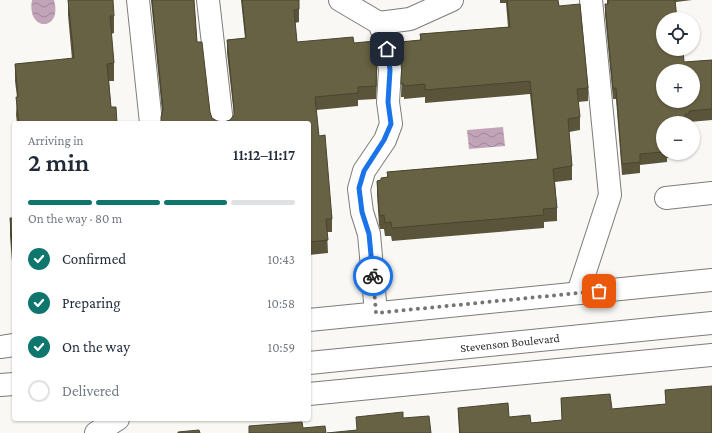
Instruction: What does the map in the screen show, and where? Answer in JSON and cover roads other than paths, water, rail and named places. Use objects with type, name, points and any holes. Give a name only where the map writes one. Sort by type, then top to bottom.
[{"type":"main road","points":[[138,0],[151,121]]},
{"type":"main road","points":[[208,0],[222,121]]},
{"type":"main road","points":[[340,0],[379,23],[385,38],[390,70],[388,102],[391,124],[384,140],[364,171],[359,188],[362,212],[369,234],[376,313]]},
{"type":"main road","points":[[379,23],[410,19],[452,0]]},
{"type":"main road","points":[[578,293],[610,195],[592,0]]},
{"type":"main road","points":[[666,198],[712,193]]},
{"type":"main road","points":[[311,320],[712,280]]},
{"type":"main road","name":"Stevenson Boulevard","points":[[311,364],[712,323]]},
{"type":"main road","points":[[0,346],[12,345]]},
{"type":"main road","points":[[311,394],[712,355]]},
{"type":"main road","points":[[0,385],[12,384]]},
{"type":"main road","points":[[96,433],[115,421]]},
{"type":"water","points":[[32,0],[54,0],[54,18],[44,24],[34,18]]},
{"type":"water","points":[[503,127],[505,146],[469,149],[467,130]]}]
